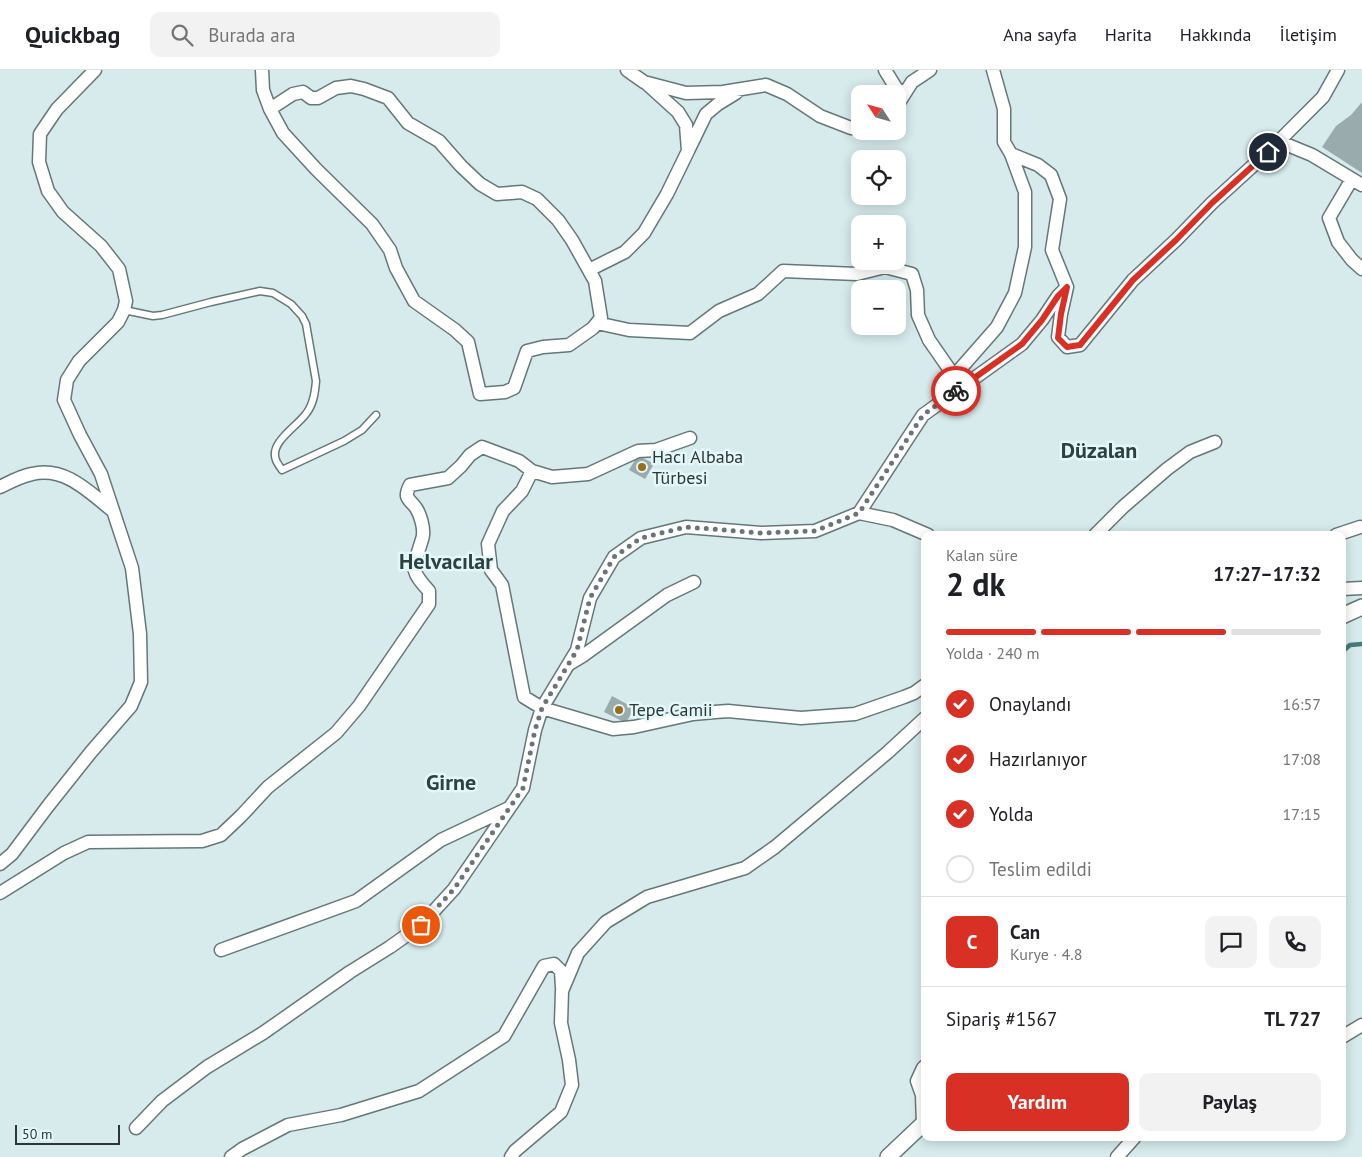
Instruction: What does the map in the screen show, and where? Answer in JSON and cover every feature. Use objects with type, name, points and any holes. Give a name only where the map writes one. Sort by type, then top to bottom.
[{"type":"street","points":[[0,864],[12,854],[85,760],[131,706],[141,682],[140,634],[132,568],[101,474],[64,400],[67,380],[79,361],[118,322],[126,301],[119,269],[101,246],[63,212],[48,191],[39,162],[40,134],[57,109],[95,70]]},
{"type":"street","points":[[262,70],[262,90],[270,109],[283,133],[316,169],[372,224],[390,250],[396,268],[414,301],[455,330],[468,342],[480,394],[505,392],[514,388],[527,351],[543,347],[569,345],[593,328],[601,318],[595,280],[558,220],[538,199],[522,192],[497,194],[480,184],[439,141],[408,123],[388,98],[351,86],[336,88],[318,98],[311,98],[303,92],[293,94],[270,109]]},
{"type":"street","points":[[627,70],[644,82],[678,112],[686,126],[688,151]]},
{"type":"street","points":[[885,70],[894,85]]},
{"type":"street","points":[[906,91],[912,82],[930,70]]},
{"type":"street","points":[[949,396],[954,376],[997,327],[1015,293],[1025,247],[1025,192],[1011,154],[1004,142],[1004,108],[994,70]]},
{"type":"street","points":[[1011,154],[1038,165],[1051,175],[1060,199],[1052,250],[1067,287],[1058,338],[1067,347],[1080,345],[1133,280],[1323,97],[1338,70]]},
{"type":"street","points":[[644,82],[686,93],[723,92],[766,84],[787,94],[820,116],[851,128]]},
{"type":"street","points":[[589,270],[625,252],[644,233],[667,194],[706,114],[744,88]]},
{"type":"street","points":[[1278,141],[1312,155],[1357,182],[1329,218],[1338,242],[1362,269]]},
{"type":"street","points":[[597,323],[629,330],[690,333],[719,311],[758,294],[782,271],[857,274],[885,267],[912,274],[917,290],[918,315],[929,340],[954,376]]},
{"type":"street","points":[[859,513],[923,415],[1022,344],[1067,287]]},
{"type":"street","points":[[0,893],[64,853],[88,842],[202,841],[221,835],[268,787],[336,733],[359,706],[429,604],[429,591],[417,578],[414,565],[424,535],[416,508],[407,499],[406,492],[410,485],[448,478],[470,455],[482,447],[519,461],[532,470],[552,477],[588,474],[638,451],[656,450],[690,438]]},
{"type":"street","points":[[1099,531],[1122,507],[1167,469],[1190,452],[1215,442]]},
{"type":"street","points":[[532,470],[522,492],[503,511],[488,544],[491,570],[502,586],[524,697],[542,708],[613,729],[634,727],[693,714],[728,711],[801,718],[855,714],[904,697],[921,688]]},
{"type":"street","points":[[0,487],[32,474],[56,473],[76,482],[113,511]]},
{"type":"street","points":[[136,1128],[162,1101],[207,1067],[263,1033],[421,925],[454,889],[523,788],[535,730],[542,708],[577,650],[590,598],[614,557],[641,538],[686,527],[761,533],[815,531],[859,513],[893,520],[921,532]]},
{"type":"street","points":[[1346,532],[1360,527]]},
{"type":"street","points":[[569,664],[667,595],[694,582]]},
{"type":"street","points":[[1346,589],[1362,588]]},
{"type":"street","points":[[1346,614],[1362,607]]},
{"type":"street","points":[[562,990],[578,953],[606,922],[647,897],[745,868],[775,847],[887,753],[921,722]]},
{"type":"street","points":[[221,950],[356,901],[441,840],[509,808]]},
{"type":"street","points":[[231,1157],[242,1149],[288,1126],[341,1115],[419,1091],[504,1036],[544,966],[554,964],[561,971],[561,1022],[572,1085],[561,1112],[515,1151],[511,1157]]},
{"type":"street","points":[[1346,1035],[1362,1025]]},
{"type":"street","points":[[921,1072],[917,1081],[921,1092]]},
{"type":"street","points":[[888,1157],[921,1126]]},
{"type":"street","points":[[1117,1157],[1131,1141]]},
{"type":"lane","points":[[124,310],[153,316],[162,315],[260,291],[273,293],[285,299],[297,309],[302,316],[308,333],[316,382],[314,398],[306,415],[280,441],[276,449],[275,459],[282,470],[356,434],[376,415]]},
{"type":"building","points":[[1362,102],[1362,173],[1322,147],[1336,126],[1351,115]]},
{"type":"building","name":"Hacı Albaba Türbesi","points":[[638,455],[654,464],[645,479],[629,470]]},
{"type":"building","name":"Tepe Camii","points":[[612,696],[634,708],[626,723],[604,712]]},
{"type":"waterway","points":[[1346,648],[1350,645],[1362,644]]},
{"type":"way so far","points":[[421,925],[454,889],[523,788],[535,730],[542,708],[577,650],[590,598],[614,557],[641,538],[686,527],[761,533],[815,531],[859,513],[923,415],[956,391]]},
{"type":"place","name":"Hacı Albaba Türbesi","points":[[642,467]]},
{"type":"place","name":"Tepe Camii","points":[[619,710]]},
{"type":"district","name":"Düzalan","points":[[1099,450]]},
{"type":"district","name":"Helvacılar","points":[[446,561]]},
{"type":"district","name":"Girne","points":[[451,782]]},
{"type":"route","points":[[956,391],[1022,344],[1067,287],[1058,338],[1067,347],[1080,345],[1133,280],[1212,203],[1268,152]]}]
